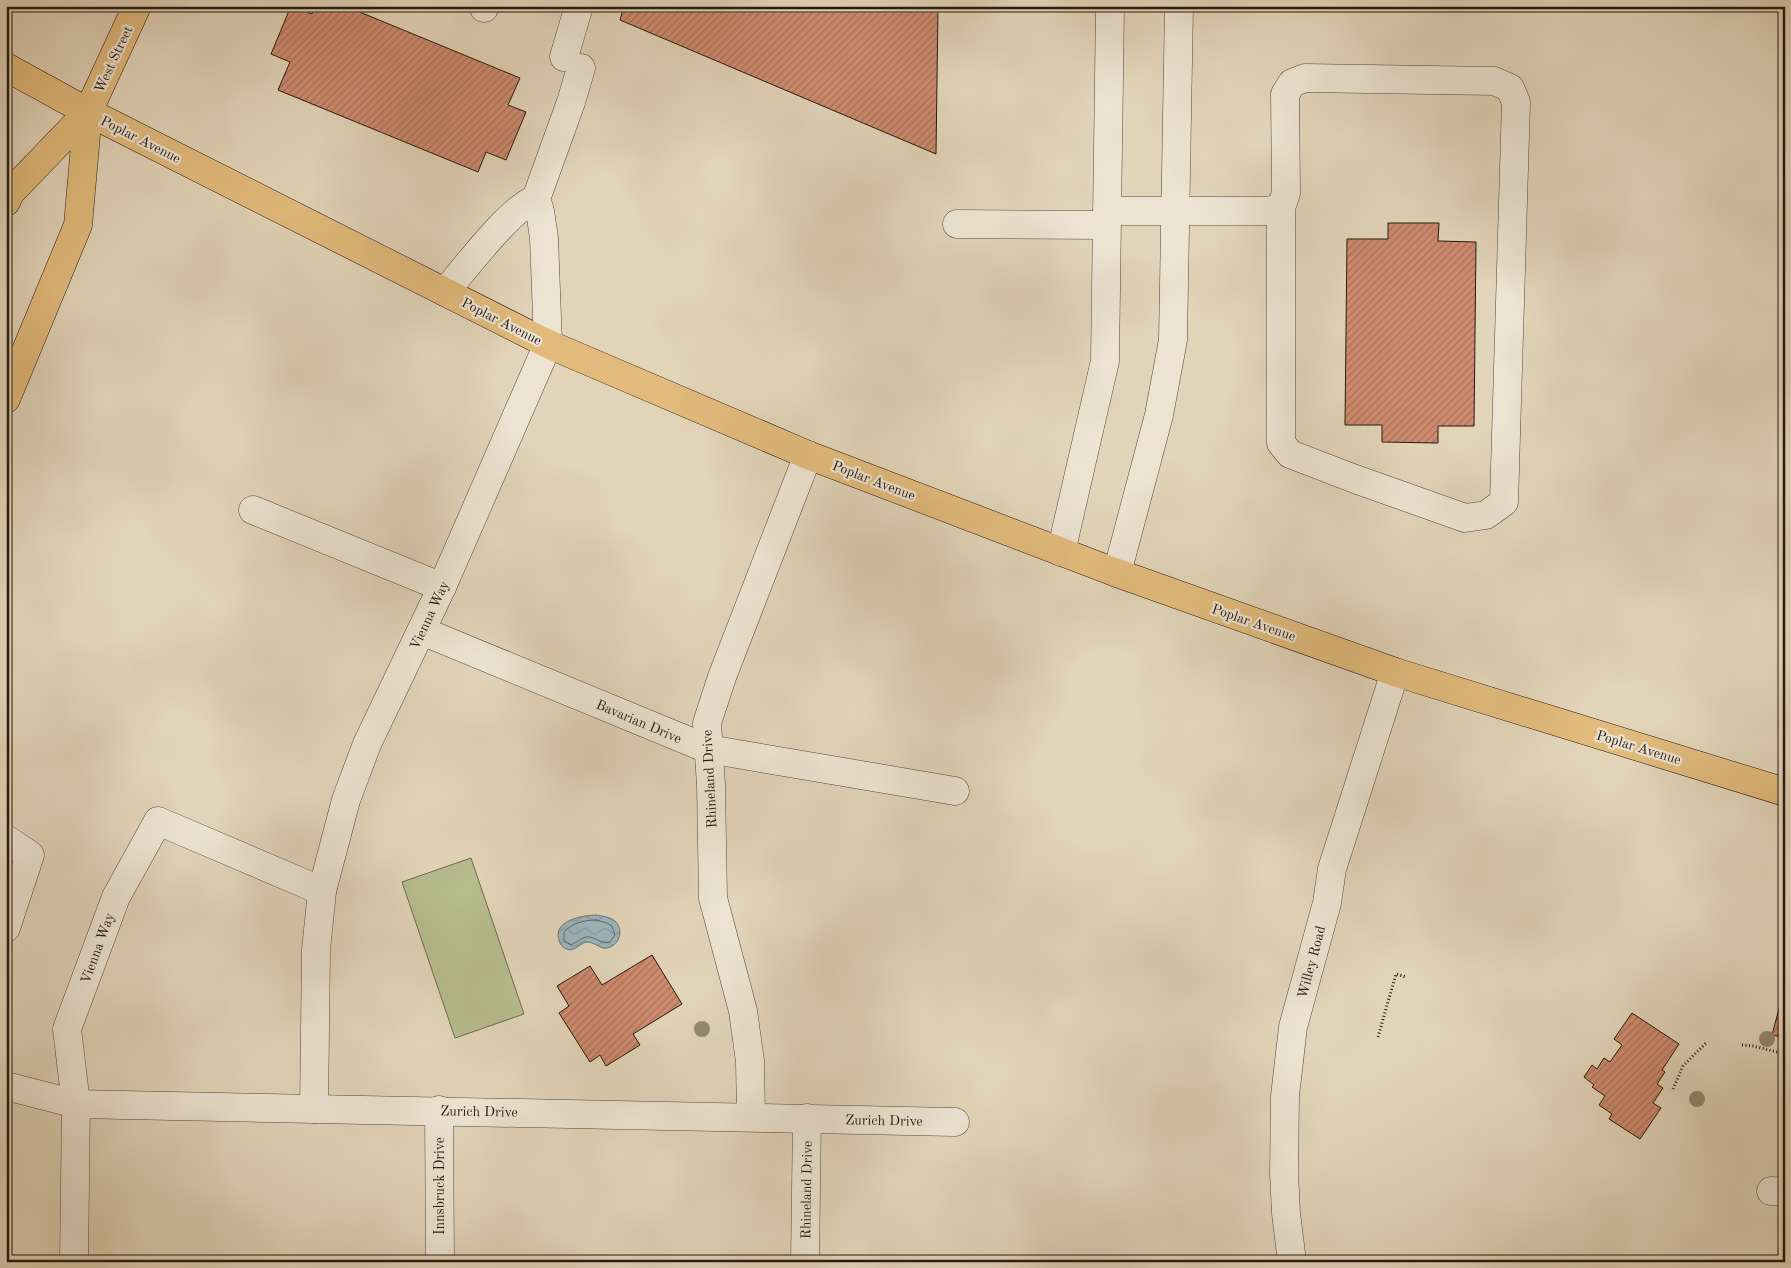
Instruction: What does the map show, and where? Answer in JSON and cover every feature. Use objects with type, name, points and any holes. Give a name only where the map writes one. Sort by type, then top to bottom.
[{"type":"main road","name":"West Street","points":[[88,112],[138,6]]},
{"type":"main road","name":"Poplar Avenue","points":[[6,67],[88,112],[548,344],[808,455],[1117,573],[1395,672],[1785,792]]},
{"type":"main road","points":[[6,202],[10,192],[88,112]]},
{"type":"main road","points":[[6,399],[78,225],[88,112]]},
{"type":"street","points":[[548,344],[544,238],[536,199],[571,102],[579,6]]},
{"type":"street","points":[[1061,552],[1105,361],[1110,6]]},
{"type":"street","points":[[1117,573],[1159,414],[1173,340],[1179,6]]},
{"type":"street","points":[[1305,78],[1494,80],[1510,88],[1516,102],[1504,502],[1486,515],[1464,518],[1290,454],[1281,443],[1282,208],[1286,193],[1285,94],[1292,84],[1305,78]]},
{"type":"street","points":[[445,292],[509,218],[528,202],[536,199]]},
{"type":"street","points":[[957,224],[1107,218],[1174,211],[1267,211],[1282,208]]},
{"type":"street","name":"Vienna Way","points":[[314,1109],[316,950],[322,891],[346,800],[367,744],[442,587],[548,344]]},
{"type":"street","name":"Rhineland Drive","points":[[751,1117],[750,1061],[743,1010],[714,898],[711,785],[707,723],[722,677],[808,455]]},
{"type":"street","points":[[253,510],[442,587]]},
{"type":"street","name":"Bavarian Drive","points":[[422,631],[708,749],[955,791]]},
{"type":"street","name":"Willey Road","points":[[1292,1262],[1286,1213],[1284,1173],[1285,1096],[1293,1027],[1327,903],[1332,868],[1395,672]]},
{"type":"street","name":"Vienna Way","points":[[74,1262],[76,1104],[67,1028],[116,896],[158,822],[322,891]]},
{"type":"street","points":[[6,839],[30,855],[6,928]]},
{"type":"street","name":"Zurich Drive","points":[[6,1086],[76,1104],[955,1122]]},
{"type":"street","name":"Innsbruck Drive","points":[[439,1110],[440,1262]]},
{"type":"street","name":"Rhineland Drive","points":[[805,1262],[807,1118]]},
{"type":"path","points":[[1378,1037],[1396,974],[1406,977]]},
{"type":"path","points":[[1673,1089],[1683,1066],[1707,1042]]},
{"type":"path","points":[[1742,1045],[1785,1054]]},
{"type":"green space","points":[[471,858],[524,1014],[455,1038],[402,882]]},
{"type":"water","points":[[596,915],[611,919],[618,924],[620,935],[614,945],[604,948],[588,942],[570,950],[562,946],[558,933],[564,924],[584,916]]},
{"type":"building","points":[[291,6],[312,14],[315,6],[345,6],[520,78],[508,105],[526,112],[506,160],[486,152],[478,172],[278,90],[290,62],[271,54]]},
{"type":"building","points":[[624,6],[938,6],[936,154],[620,20]]},
{"type":"building","points":[[1388,223],[1439,223],[1438,241],[1476,242],[1474,426],[1438,426],[1438,443],[1382,442],[1382,425],[1345,425],[1347,239],[1388,239]]},
{"type":"building","points":[[652,955],[682,1004],[633,1034],[640,1045],[606,1066],[600,1055],[590,1062],[559,1013],[569,1006],[557,986],[590,966],[602,985]]},
{"type":"building","points":[[1785,986],[1785,1038],[1772,1035]]},
{"type":"building","points":[[1632,1013],[1679,1044],[1662,1070],[1665,1072],[1657,1084],[1663,1088],[1653,1103],[1661,1108],[1640,1139],[1609,1119],[1612,1114],[1599,1105],[1605,1096],[1592,1087],[1594,1085],[1584,1077],[1592,1065],[1597,1069],[1604,1058],[1610,1062],[1622,1045],[1614,1039]]}]
